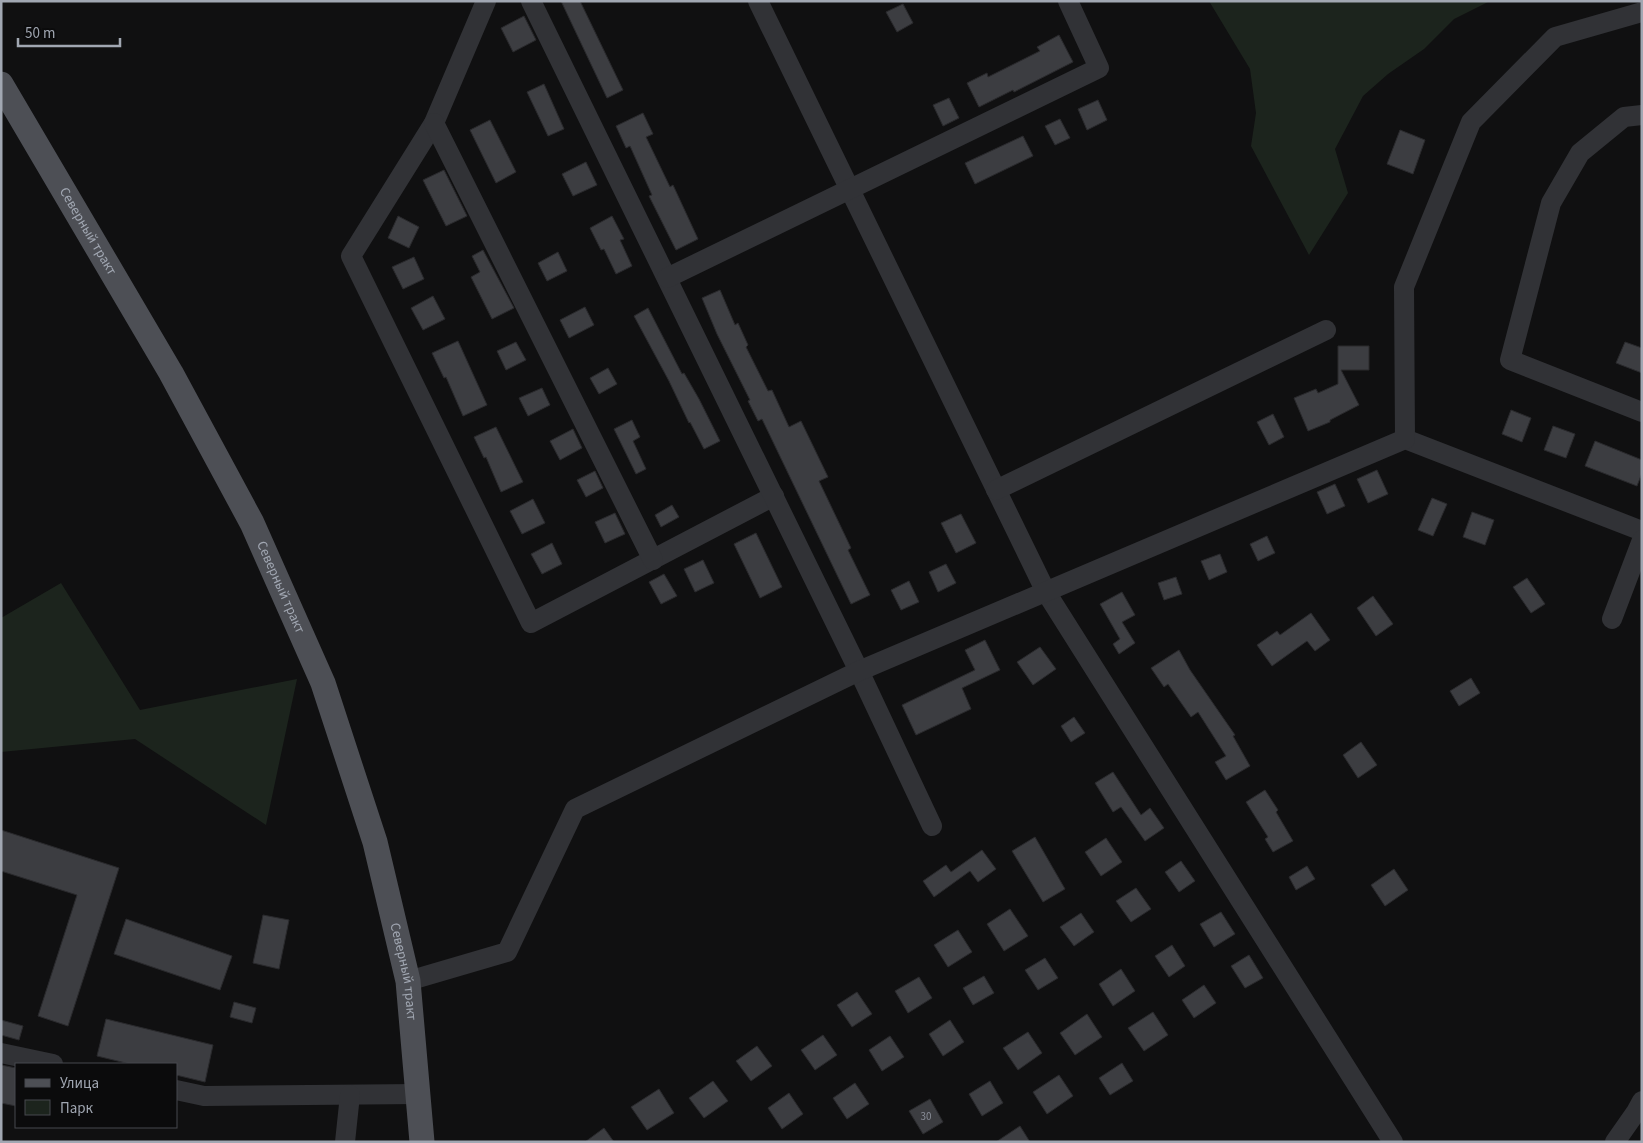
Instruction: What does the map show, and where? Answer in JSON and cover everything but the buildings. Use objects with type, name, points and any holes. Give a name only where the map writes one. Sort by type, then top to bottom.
[{"type":"main road","name":"Северный тракт","points":[[1,84],[170,374],[252,523],[323,683],[375,842],[408,981],[422,1142]]},
{"type":"street","points":[[486,1],[434,123],[352,256],[531,623],[774,496]]},
{"type":"street","points":[[531,1],[860,671],[932,826]]},
{"type":"street","points":[[758,1],[1046,592],[1393,1142]]},
{"type":"street","points":[[667,278],[1099,68],[1068,1]]},
{"type":"street","points":[[1405,439],[1404,288],[1471,122],[1555,37],[1642,12]]},
{"type":"street","points":[[1642,114],[1624,117],[1580,153],[1551,203],[1510,360],[1642,412]]},
{"type":"street","points":[[434,123],[653,560]]},
{"type":"street","points":[[996,490],[1326,330]]},
{"type":"street","points":[[408,981],[507,952],[575,809],[860,671],[1405,439],[1642,531]]},
{"type":"street","points":[[1612,619],[1642,540]]},
{"type":"street","points":[[1,1053],[48,1063]]},
{"type":"street","points":[[178,1090],[204,1096],[418,1094]]},
{"type":"street","points":[[345,1142],[350,1095]]},
{"type":"street","points":[[1615,1142],[1642,1101]]},
{"type":"green space","points":[[1209,1],[1490,1],[1454,19],[1424,49],[1388,74],[1363,96],[1335,149],[1348,193],[1309,255],[1251,146],[1256,113],[1250,69]]},
{"type":"green space","points":[[61,583],[140,710],[297,679],[266,825],[135,739],[1,752],[1,618]]}]
